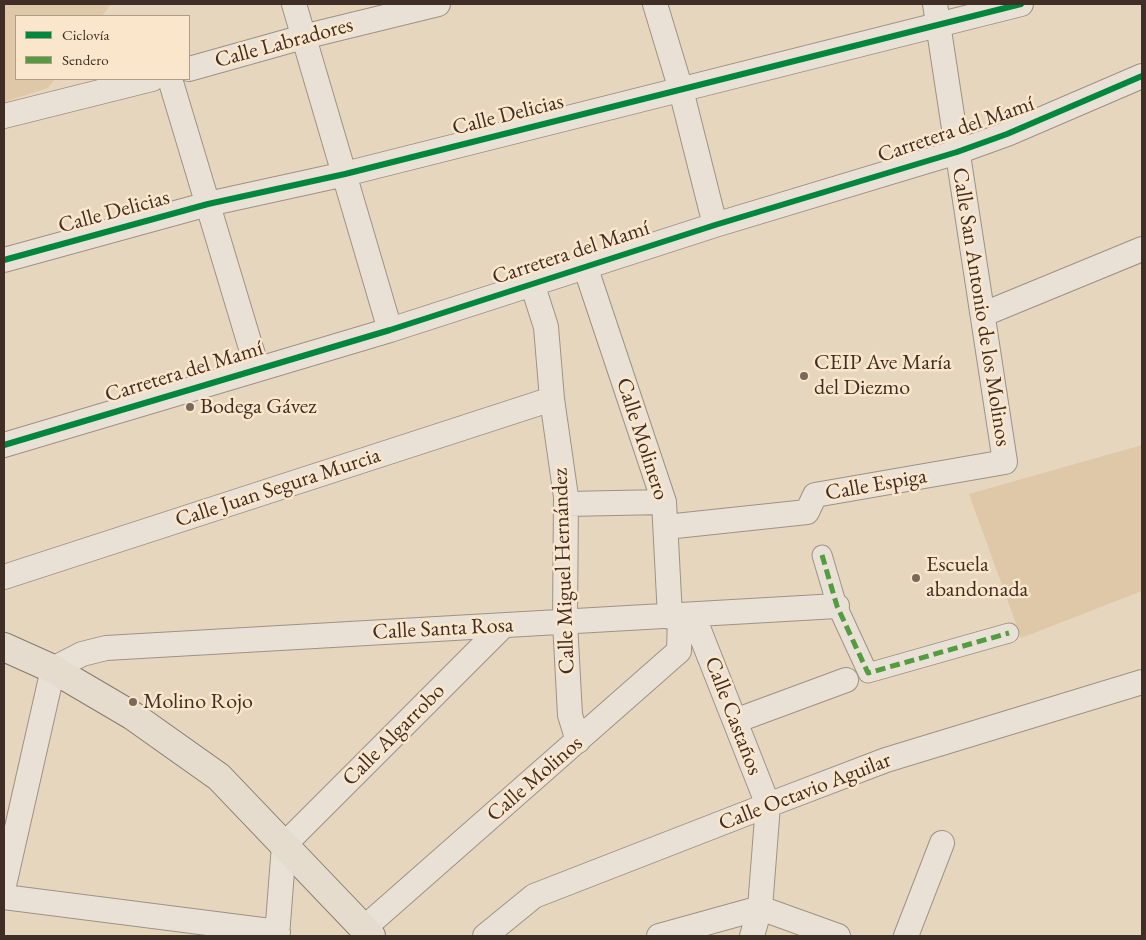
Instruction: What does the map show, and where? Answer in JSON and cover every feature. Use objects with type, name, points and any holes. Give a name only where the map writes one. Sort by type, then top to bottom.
[{"type":"main road","points":[[4,646],[53,669],[133,716],[219,777],[367,932]]},
{"type":"street","points":[[294,4],[346,174],[390,330]]},
{"type":"street","name":"Calle Labradores","points":[[190,69],[303,37],[382,11],[438,4]]},
{"type":"street","points":[[656,4],[681,90],[715,225]]},
{"type":"street","name":"Calle Delicias","points":[[4,260],[208,204],[346,174],[681,90],[937,14],[1021,4]]},
{"type":"street","name":"Calle San Antonio de los Molinos","points":[[937,14],[1005,462]]},
{"type":"street","name":"Carretera del Mamí","points":[[4,445],[257,368],[390,330],[715,225],[957,152],[1007,134],[1142,76]]},
{"type":"street","points":[[4,116],[148,80]]},
{"type":"street","points":[[170,80],[257,368]]},
{"type":"street","points":[[984,314],[1142,249]]},
{"type":"street","name":"Calle Molinero","points":[[585,266],[664,502],[666,526],[681,616]]},
{"type":"street","name":"Calle Miguel Hernández","points":[[532,283],[546,327],[552,399],[566,504],[565,622],[570,715],[578,741]]},
{"type":"street","name":"Calle Juan Segura Murcia","points":[[4,577],[552,399]]},
{"type":"street","name":"Calle Espiga","points":[[666,526],[806,512],[815,496],[1005,462]]},
{"type":"street","points":[[566,504],[664,502]]},
{"type":"street","points":[[822,555],[837,606],[868,673],[1009,633]]},
{"type":"street","name":"Calle Santa Rosa","points":[[53,669],[82,654],[106,648],[837,606]]},
{"type":"street","name":"Calle Castaños","points":[[681,616],[735,721],[768,805],[760,908],[752,936]]},
{"type":"street","name":"Calle Molinos","points":[[367,932],[679,651],[681,616]]},
{"type":"street","name":"Calle Algarrobo","points":[[284,845],[503,626]]},
{"type":"street","points":[[4,885],[53,669]]},
{"type":"street","points":[[735,721],[846,680]]},
{"type":"street","name":"Calle Octavio Aguilar","points":[[491,934],[534,896],[768,805],[886,760],[1142,682]]},
{"type":"street","points":[[906,936],[942,843]]},
{"type":"street","points":[[4,897],[171,928],[277,934],[284,845]]},
{"type":"street","points":[[659,936],[760,908],[838,936]]},
{"type":"shaded area","points":[[4,4],[111,4],[103,15],[15,15],[15,80],[54,80],[48,88],[4,102]]},
{"type":"shaded area","points":[[1142,445],[1142,591],[1021,638],[969,494]]},
{"type":"marked path","points":[[822,555],[837,606],[868,673],[1009,633]]},
{"type":"cycle path","points":[[4,260],[208,204],[345,174],[1021,4]]},
{"type":"cycle path","points":[[4,445],[390,330],[715,225],[957,152],[1007,134],[1142,76]]},
{"type":"place","name":"CEIP Ave María del Diezmo","points":[[804,376]]},
{"type":"place","name":"Bodega Gávez","points":[[190,407]]},
{"type":"place","name":"Escuela abandonada","points":[[916,578]]},
{"type":"place","name":"Molino Rojo","points":[[133,702]]}]
